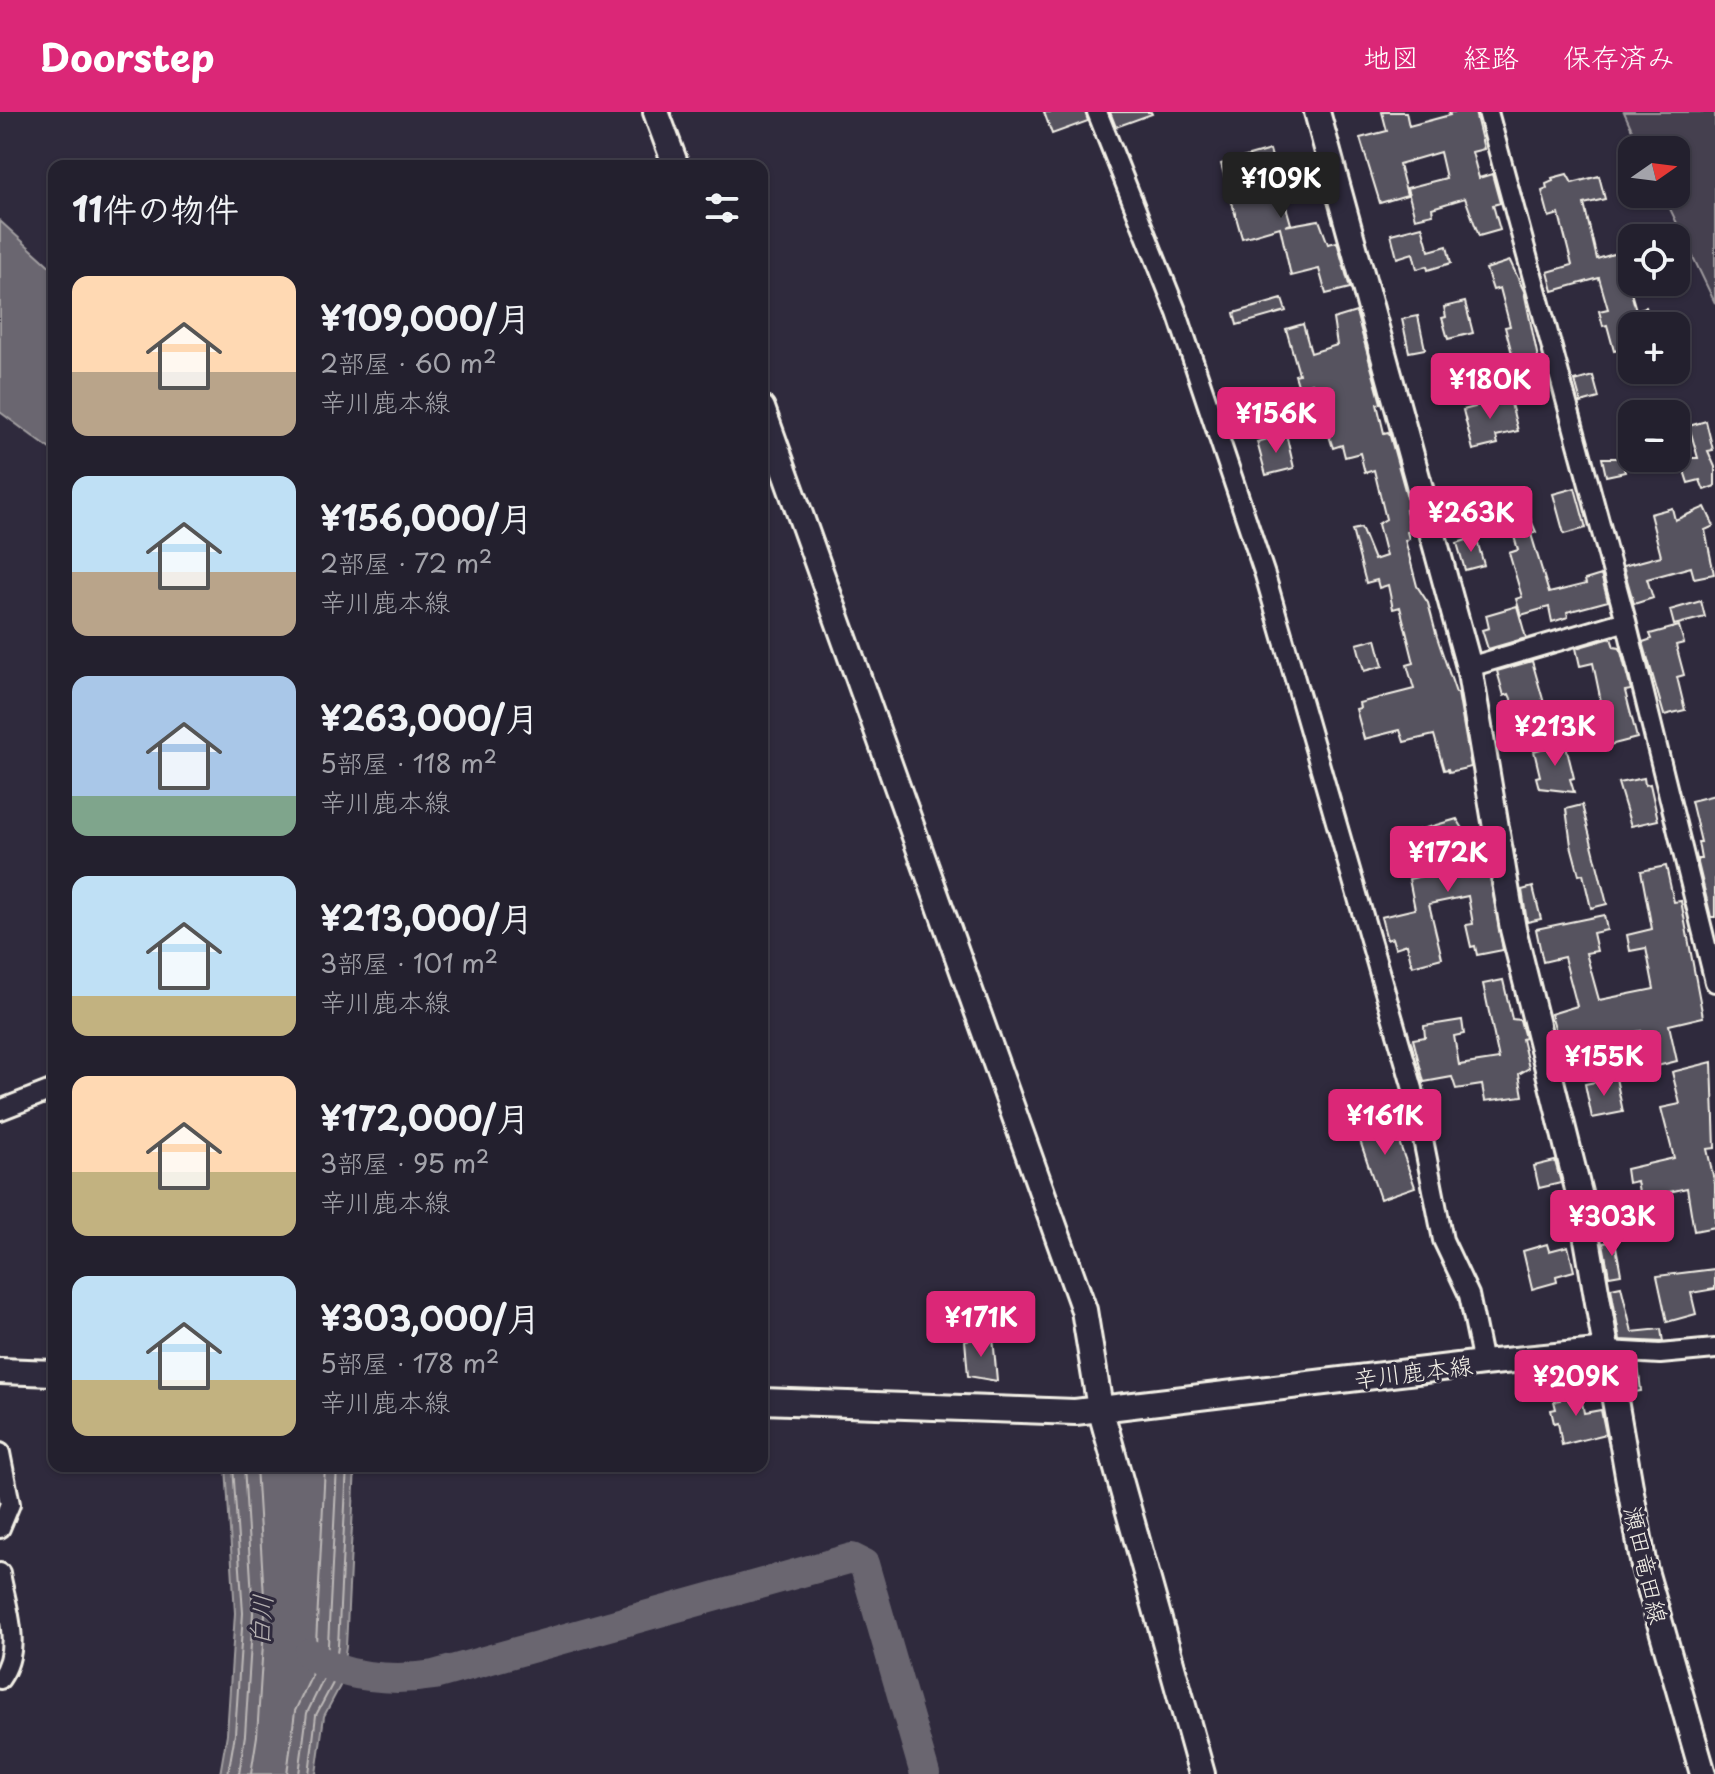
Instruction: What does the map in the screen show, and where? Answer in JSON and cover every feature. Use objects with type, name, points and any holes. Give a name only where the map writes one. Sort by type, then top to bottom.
[{"type":"main road","points":[[656,112],[674,160]]},
{"type":"main road","points":[[1317,112],[1469,667],[1513,929],[1579,1193],[1608,1351]]},
{"type":"main road","points":[[768,425],[1076,1284],[1084,1310],[1100,1408],[1202,1774]]},
{"type":"main road","name":"辛川鹿本線","points":[[768,1401],[1075,1412],[1608,1351]]},
{"type":"main road","name":"瀬田竜田線","points":[[1608,1351],[1644,1567],[1703,1774]]},
{"type":"main road","points":[[0,1371],[48,1373]]},
{"type":"street","points":[[1097,112],[1177,313],[1265,575],[1413,1089],[1443,1240],[1469,1295],[1483,1363]]},
{"type":"street","points":[[1488,112],[1626,621],[1715,982]]},
{"type":"street","points":[[1469,667],[1626,621]]},
{"type":"street","points":[[0,1110],[48,1091]]},
{"type":"street","points":[[1608,1351],[1660,1354],[1715,1349]]},
{"type":"street","points":[[0,1453],[10,1504],[0,1528]]},
{"type":"street","points":[[0,1573],[13,1637],[7,1669],[0,1679]]},
{"type":"shaded area","points":[[1624,112],[1715,112],[1715,303],[1690,251],[1690,224],[1677,224],[1670,208],[1690,208],[1690,136],[1635,136]]},
{"type":"water","points":[[0,221],[48,265],[48,448],[0,412]]},
{"type":"water","name":"白川","points":[[226,1472],[355,1472],[346,1647],[340,1686],[324,1716],[316,1774],[220,1774],[227,1734],[235,1613]]},
{"type":"building","points":[[1044,112],[1085,112],[1088,121],[1052,134]]},
{"type":"building","points":[[1110,112],[1151,112],[1152,114],[1116,127]]},
{"type":"building","points":[[1382,112],[1406,112],[1409,126],[1450,115],[1449,112],[1475,112],[1484,149],[1472,152],[1479,178],[1492,174],[1500,203],[1493,205],[1500,230],[1479,236],[1465,198],[1432,208],[1433,214],[1415,218],[1407,188],[1446,178],[1440,152],[1399,164],[1407,195],[1380,203],[1360,138],[1387,131]]},
{"type":"building","points":[[1270,150],[1291,224],[1285,226],[1319,220],[1328,244],[1337,242],[1350,288],[1326,294],[1319,269],[1291,276],[1280,227],[1242,238],[1221,164]]},
{"type":"building","points":[[1567,174],[1572,183],[1599,176],[1605,199],[1584,204],[1597,259],[1618,253],[1618,296],[1632,296],[1636,310],[1646,307],[1647,312],[1618,312],[1618,350],[1614,351],[1607,325],[1603,326],[1599,311],[1608,309],[1599,278],[1553,291],[1548,272],[1572,265],[1559,214],[1549,217],[1542,191],[1547,189],[1546,184],[1553,181],[1552,178]]},
{"type":"building","points":[[1422,226],[1429,251],[1447,246],[1451,263],[1428,270],[1427,266],[1417,269],[1413,253],[1397,258],[1391,234]]},
{"type":"building","points":[[1510,261],[1524,291],[1543,382],[1521,388],[1505,327],[1510,326],[1500,288],[1493,290],[1486,269]]},
{"type":"building","points":[[1282,299],[1286,311],[1237,325],[1234,313]]},
{"type":"building","points":[[1465,302],[1473,333],[1448,339],[1442,318],[1446,317],[1444,307]]},
{"type":"building","points":[[1356,312],[1381,403],[1377,404],[1384,433],[1388,432],[1390,436],[1410,508],[1406,510],[1411,531],[1407,532],[1409,539],[1405,540],[1417,586],[1428,603],[1458,693],[1471,767],[1449,772],[1448,769],[1444,770],[1434,735],[1404,742],[1400,730],[1364,739],[1356,709],[1360,708],[1359,703],[1414,689],[1407,665],[1414,663],[1400,607],[1393,609],[1388,585],[1379,588],[1377,580],[1366,583],[1352,530],[1361,528],[1374,560],[1386,556],[1378,524],[1386,519],[1374,470],[1365,473],[1360,453],[1345,457],[1342,445],[1333,448],[1312,383],[1299,388],[1295,375],[1299,374],[1286,329],[1303,324],[1311,353],[1337,345],[1333,319]]},
{"type":"building","points":[[1418,316],[1425,349],[1409,352],[1402,319]]},
{"type":"building","points":[[1593,376],[1599,398],[1581,403],[1575,381]]},
{"type":"building","points":[[1508,392],[1518,431],[1496,436],[1498,444],[1473,450],[1463,410],[1475,407],[1474,403]]},
{"type":"building","points":[[1706,421],[1713,450],[1708,451],[1715,467],[1715,486],[1704,490],[1700,480],[1688,483],[1684,472],[1690,472],[1690,458],[1698,458],[1690,426]]},
{"type":"building","points":[[1286,434],[1294,468],[1266,475],[1257,442]]},
{"type":"building","points":[[1602,458],[1618,458],[1618,472],[1625,472],[1606,476]]},
{"type":"building","points":[[1575,488],[1586,528],[1564,534],[1553,494]]},
{"type":"building","points":[[1705,507],[1714,526],[1705,530],[1714,574],[1694,578],[1691,567],[1647,579],[1653,598],[1634,604],[1623,566],[1661,556],[1650,514],[1672,508],[1675,520]]},
{"type":"building","points":[[1505,511],[1510,526],[1467,539],[1463,524]]},
{"type":"building","points":[[1530,518],[1536,532],[1531,534],[1549,593],[1586,584],[1585,580],[1601,575],[1608,601],[1567,612],[1568,617],[1552,622],[1549,607],[1521,615],[1516,599],[1522,597],[1509,553],[1518,550],[1511,526]]},
{"type":"building","points":[[1476,537],[1484,565],[1465,570],[1457,543]]},
{"type":"building","points":[[1701,601],[1705,617],[1674,625],[1670,610]]},
{"type":"building","points":[[1517,606],[1526,638],[1488,649],[1482,630],[1489,628],[1486,615]]},
{"type":"building","points":[[1679,626],[1684,643],[1676,645],[1684,675],[1677,677],[1685,710],[1664,715],[1643,642],[1652,639],[1650,634]]},
{"type":"building","points":[[1611,638],[1614,647],[1620,648],[1631,690],[1625,691],[1637,738],[1610,745],[1593,663],[1580,666],[1576,648]]},
{"type":"building","points":[[1376,639],[1383,666],[1364,671],[1357,644]]},
{"type":"building","points":[[1532,661],[1548,717],[1522,724],[1509,694],[1504,696],[1497,671]]},
{"type":"building","points":[[1565,742],[1574,778],[1570,779],[1574,792],[1539,788],[1536,777],[1540,776],[1534,751]]},
{"type":"building","points":[[1644,778],[1645,785],[1650,784],[1658,820],[1631,826],[1618,783]]},
{"type":"building","points":[[1715,795],[1715,917],[1711,917],[1697,859],[1701,859],[1698,842],[1701,842],[1691,801]]},
{"type":"building","points":[[1582,805],[1607,904],[1591,908],[1583,874],[1579,875],[1571,845],[1566,809]]},
{"type":"building","points":[[1457,819],[1469,838],[1483,838],[1503,950],[1477,955],[1475,946],[1471,947],[1466,925],[1473,924],[1468,896],[1429,904],[1442,958],[1412,966],[1407,944],[1395,948],[1392,938],[1387,940],[1381,917],[1415,909],[1409,879],[1431,874],[1425,850],[1421,851],[1419,830]]},
{"type":"building","points":[[1666,866],[1674,902],[1681,901],[1703,1017],[1669,1025],[1677,1061],[1653,1067],[1641,1031],[1616,1036],[1618,1046],[1603,1049],[1604,1054],[1584,1059],[1579,1040],[1560,1045],[1551,1014],[1577,1006],[1564,957],[1543,962],[1536,929],[1604,915],[1607,930],[1593,933],[1597,951],[1586,953],[1599,1000],[1654,989],[1646,948],[1630,951],[1627,935],[1652,929],[1641,871]]},
{"type":"building","points":[[1533,887],[1541,919],[1527,922],[1522,890]]},
{"type":"building","points":[[1503,980],[1512,1019],[1520,1020],[1525,1038],[1522,1039],[1529,1068],[1519,1074],[1523,1096],[1485,1101],[1482,1085],[1456,1089],[1452,1077],[1424,1082],[1413,1039],[1425,1037],[1424,1026],[1462,1020],[1464,1034],[1454,1036],[1459,1065],[1499,1059],[1483,984]]},
{"type":"building","points":[[1712,1062],[1715,1148],[1707,1149],[1715,1184],[1715,1227],[1694,1231],[1687,1188],[1660,1194],[1667,1228],[1652,1231],[1645,1196],[1640,1197],[1637,1181],[1628,1183],[1626,1169],[1674,1158],[1661,1108],[1680,1104],[1672,1072]]},
{"type":"building","points":[[1616,1078],[1623,1112],[1592,1118],[1585,1084]]},
{"type":"building","points":[[1389,1114],[1415,1187],[1380,1199],[1355,1126]]},
{"type":"building","points":[[1555,1161],[1561,1183],[1539,1188],[1534,1166]]},
{"type":"building","points":[[1615,1241],[1621,1274],[1609,1276],[1603,1243]]},
{"type":"building","points":[[1547,1244],[1549,1251],[1568,1246],[1574,1271],[1556,1276],[1557,1282],[1532,1289],[1523,1251]]},
{"type":"building","points":[[1715,1269],[1715,1289],[1691,1293],[1696,1314],[1667,1322],[1657,1276]]},
{"type":"building","points":[[1621,1286],[1632,1332],[1661,1329],[1663,1342],[1620,1340],[1611,1288]]},
{"type":"building","points":[[993,1337],[997,1381],[968,1376],[965,1340]]},
{"type":"building","points":[[1625,1364],[1638,1365],[1641,1391],[1629,1393]]},
{"type":"building","points":[[1579,1386],[1584,1413],[1601,1410],[1606,1434],[1562,1445],[1558,1422],[1554,1423],[1551,1410],[1556,1409],[1554,1401],[1560,1400],[1558,1390]]},
{"type":"waterway","points":[[309,1653],[336,1668],[368,1676],[403,1678],[434,1675],[852,1558],[864,1564],[925,1774]]}]
